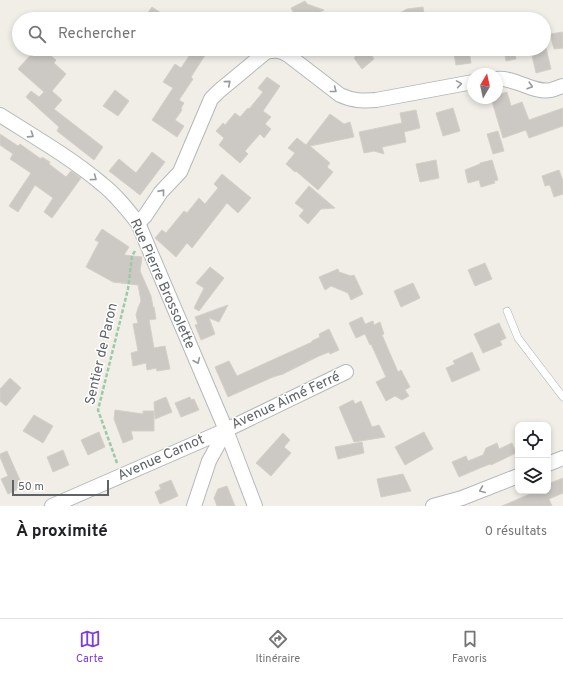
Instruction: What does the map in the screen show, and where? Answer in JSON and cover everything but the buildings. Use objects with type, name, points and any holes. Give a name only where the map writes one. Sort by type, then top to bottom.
[{"type":"street","points":[[138,223],[145,216],[161,192],[180,172],[211,100],[219,91],[261,56]]},
{"type":"street","points":[[289,56],[340,95],[349,100],[376,100],[467,83]]},
{"type":"street","points":[[503,80],[550,91],[563,86]]},
{"type":"street","name":"Rue Pierre Brossolette","points":[[0,115],[63,154],[103,185],[124,206],[138,223],[226,430],[255,506]]},
{"type":"street","name":"Avenue Aimé Ferré","points":[[226,430],[346,372]]},
{"type":"street","points":[[194,506],[209,461],[226,430]]},
{"type":"street","name":"Avenue Carnot","points":[[52,506],[226,430]]},
{"type":"street","points":[[551,463],[563,458]]},
{"type":"street","points":[[438,506],[515,477]]},
{"type":"lane","points":[[508,311],[518,338],[563,398]]},
{"type":"path","name":"Sentier de Paron","points":[[122,475],[98,410],[128,289],[132,256],[144,236]]}]
